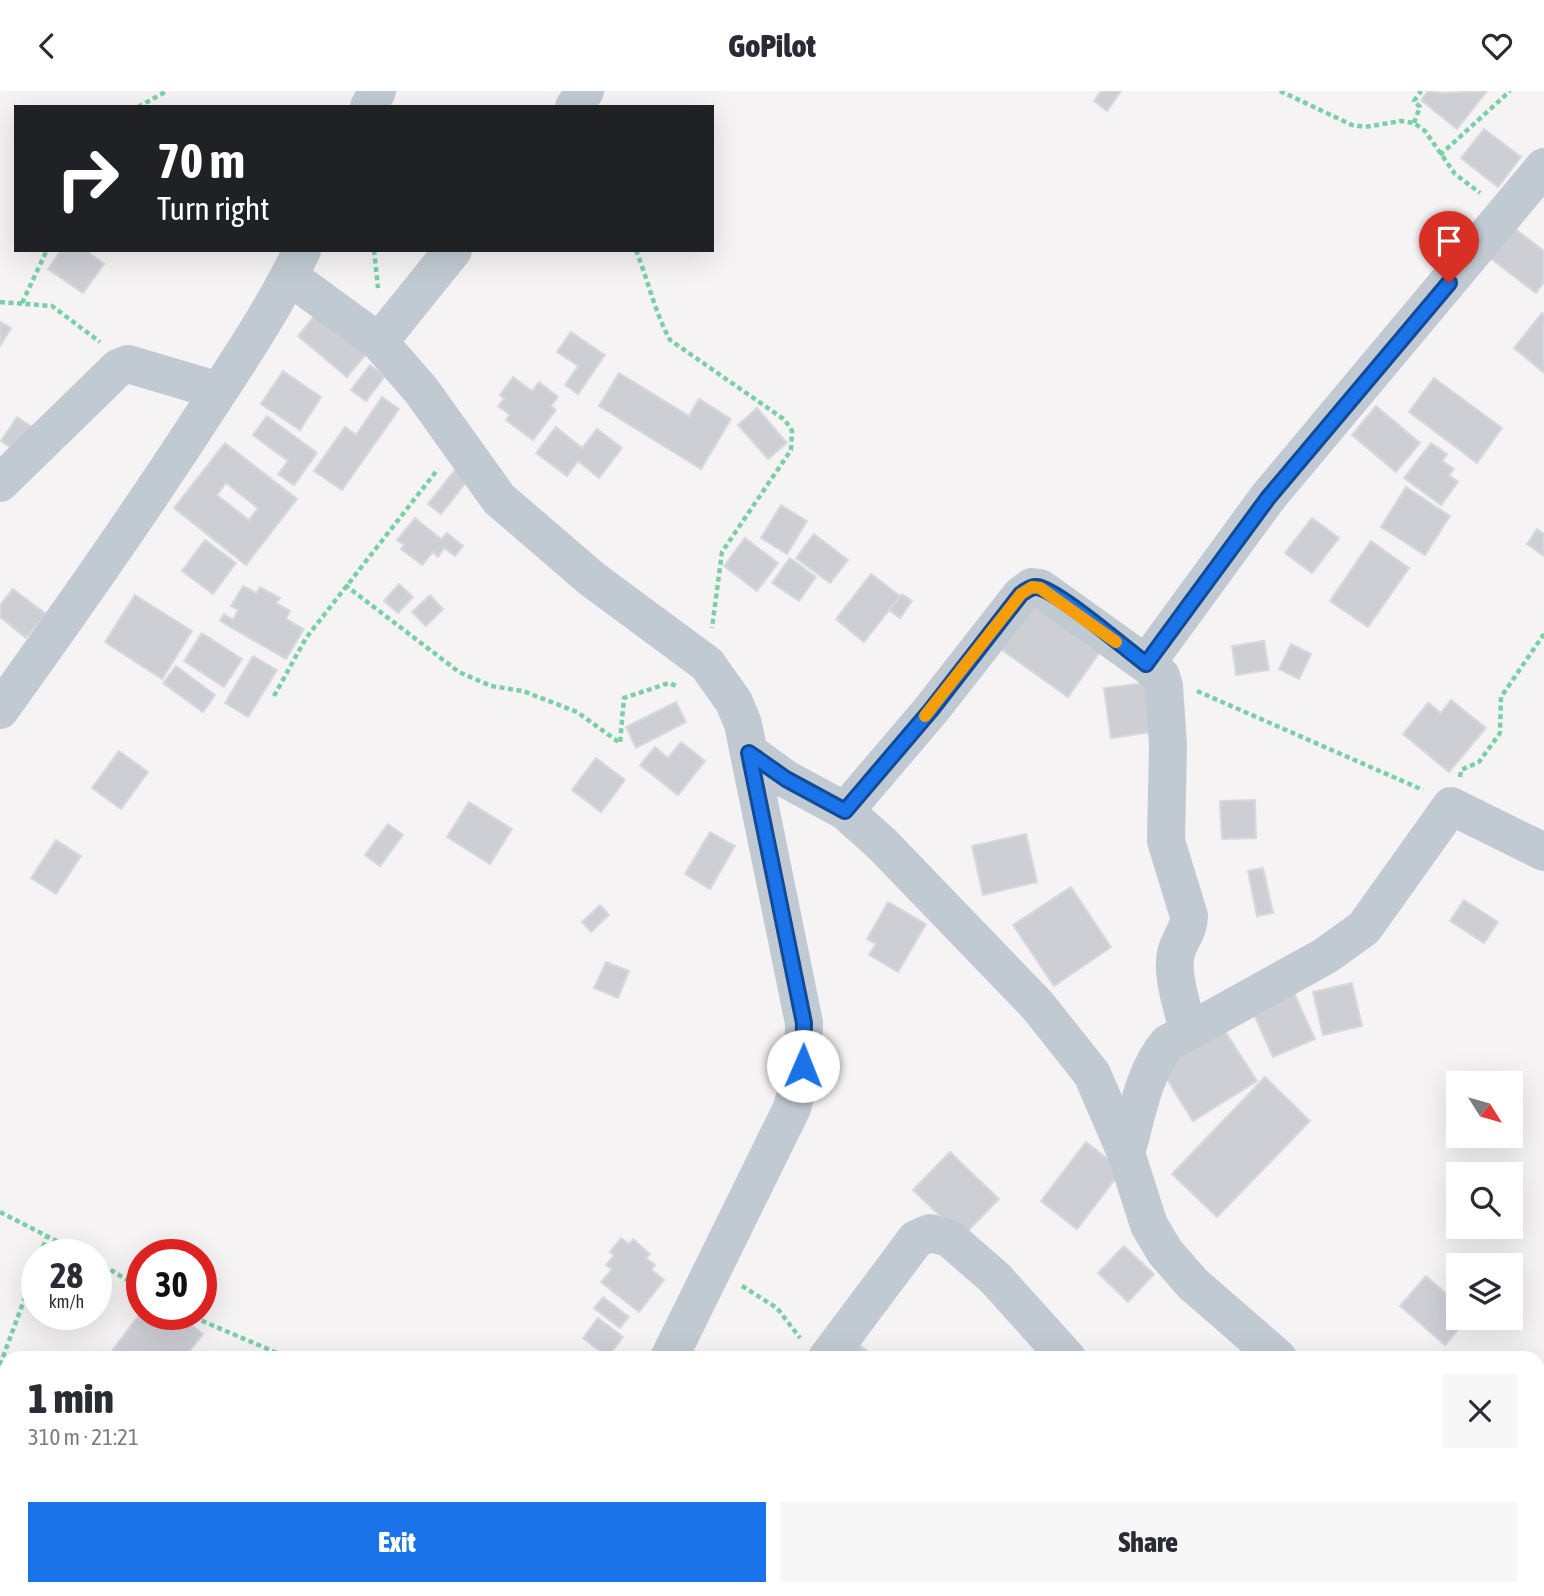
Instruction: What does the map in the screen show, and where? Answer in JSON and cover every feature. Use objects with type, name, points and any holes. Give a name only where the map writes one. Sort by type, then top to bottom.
[{"type":"street","points":[[1153,670],[1282,480],[1508,214],[1544,167]]},
{"type":"street","points":[[379,342],[451,252]]},
{"type":"street","points":[[0,710],[110,559],[219,391],[296,264],[379,342],[421,390],[499,499],[592,579],[695,675],[734,702],[749,753],[804,1023],[803,1066],[792,1108],[673,1351]]},
{"type":"street","points":[[0,483],[118,368],[128,364],[219,391]]},
{"type":"street","points":[[845,811],[931,710],[1021,594],[1032,587],[1040,588],[1063,602],[1153,670],[1167,717],[1166,841],[1189,916],[1189,924],[1176,954],[1188,1031]]},
{"type":"street","points":[[749,753],[786,779],[845,811],[882,844],[1068,1042],[1092,1074],[1126,1153],[1149,1225],[1165,1252],[1193,1284],[1270,1351]]},
{"type":"street","points":[[1126,1153],[1157,1057],[1168,1043],[1325,956],[1364,928],[1449,804],[1544,852]]},
{"type":"street","points":[[820,1351],[916,1239],[930,1233],[949,1238],[995,1278],[1061,1351]]},
{"type":"path","points":[[142,105],[167,91]]},
{"type":"path","points":[[1280,91],[1352,125],[1365,128],[1401,121],[1414,123],[1425,131],[1455,174],[1508,214]]},
{"type":"path","points":[[1414,123],[1420,107],[1414,101],[1421,91]]},
{"type":"path","points":[[1440,155],[1510,91]]},
{"type":"path","points":[[22,303],[46,252]]},
{"type":"path","points":[[345,585],[458,672],[491,686],[523,691],[577,712],[620,743],[624,698],[695,675],[722,552],[792,450],[792,432],[785,420],[670,340],[660,323],[653,290],[637,252]]},
{"type":"path","points":[[0,302],[51,306],[128,364]]},
{"type":"path","points":[[274,696],[306,638],[345,585],[459,444]]},
{"type":"path","points":[[1153,670],[1379,769],[1449,804],[1461,770],[1479,762],[1500,733],[1501,697],[1544,634]]},
{"type":"path","points":[[0,1212],[53,1239]]},
{"type":"path","points":[[715,1268],[778,1308],[816,1351]]},
{"type":"path","points":[[5,1351],[21,1308]]},
{"type":"path","points":[[217,1327],[273,1351]]},
{"type":"building","points":[[1101,91],[1121,91],[1107,111],[1094,101]]},
{"type":"building","points":[[1428,91],[1487,91],[1457,129],[1421,100]]},
{"type":"building","points":[[1484,129],[1521,157],[1498,187],[1461,158]]},
{"type":"building","points":[[1514,228],[1544,251],[1544,282],[1536,293],[1490,258]]},
{"type":"building","points":[[60,252],[88,252],[104,264],[83,293],[48,269]]},
{"type":"building","points":[[320,309],[370,350],[347,377],[298,336]]},
{"type":"building","points":[[1542,313],[1544,315],[1544,373],[1514,348]]},
{"type":"building","points":[[0,322],[11,328],[0,346]]},
{"type":"building","points":[[571,332],[605,355],[578,394],[565,385],[578,366],[557,352]]},
{"type":"building","points":[[370,365],[385,376],[366,401],[351,390]]},
{"type":"building","points":[[283,371],[321,397],[300,430],[261,404]]},
{"type":"building","points":[[619,373],[689,416],[699,399],[731,419],[701,469],[599,406]]},
{"type":"building","points":[[513,377],[532,391],[539,382],[558,397],[551,406],[556,410],[533,440],[506,420],[510,415],[498,406],[504,399],[500,395]]},
{"type":"building","points":[[1434,378],[1502,428],[1477,463],[1409,412]]},
{"type":"building","points":[[382,397],[399,409],[342,490],[314,471],[345,427],[356,435]]},
{"type":"building","points":[[1376,406],[1420,443],[1396,472],[1352,435]]},
{"type":"building","points":[[757,408],[787,443],[768,459],[738,425]]},
{"type":"building","points":[[267,416],[317,453],[294,485],[278,474],[288,461],[253,435]]},
{"type":"building","points":[[17,417],[40,432],[24,456],[1,441]]},
{"type":"building","points":[[556,427],[582,448],[597,429],[622,448],[599,478],[578,461],[567,476],[536,453]]},
{"type":"building","points":[[225,443],[297,499],[246,565],[174,508]],"holes":[[[226,483],[258,508],[249,520],[217,495]]]},
{"type":"building","points":[[1431,443],[1447,454],[1442,461],[1454,469],[1449,475],[1458,482],[1441,505],[1404,478]]},
{"type":"building","points":[[458,466],[471,476],[441,514],[428,504]]},
{"type":"building","points":[[1406,487],[1450,516],[1425,555],[1381,527]]},
{"type":"building","points":[[781,505],[807,521],[787,554],[761,538]]},
{"type":"building","points":[[415,518],[441,539],[447,533],[463,546],[455,556],[444,548],[438,557],[433,552],[422,565],[401,549],[404,545],[397,540]]},
{"type":"building","points":[[1312,518],[1339,538],[1312,573],[1285,553]]},
{"type":"building","points":[[1537,529],[1544,534],[1544,556],[1527,544]]},
{"type":"building","points":[[814,534],[848,560],[830,583],[796,558]]},
{"type":"building","points":[[745,538],[778,563],[757,591],[724,566]]},
{"type":"building","points":[[205,540],[236,563],[213,594],[182,571]]},
{"type":"building","points":[[1371,541],[1409,568],[1368,627],[1330,601]]},
{"type":"building","points":[[790,558],[816,577],[799,601],[772,583]]},
{"type":"building","points":[[871,574],[900,596],[864,642],[836,619]]},
{"type":"building","points":[[399,584],[413,597],[398,613],[384,601]]},
{"type":"building","points":[[243,586],[256,593],[260,587],[280,598],[276,603],[290,611],[286,619],[304,629],[286,659],[220,621],[224,614],[233,620],[238,610],[231,606]]},
{"type":"building","points":[[13,589],[46,614],[26,638],[0,617],[0,605]]},
{"type":"building","points":[[902,594],[912,601],[900,618],[889,610]]},
{"type":"building","points":[[135,595],[192,631],[162,679],[105,642]]},
{"type":"building","points":[[430,595],[443,609],[426,626],[412,612]]},
{"type":"building","points":[[1039,599],[1105,645],[1068,697],[1002,650]]},
{"type":"building","points":[[202,633],[242,659],[224,687],[184,661]]},
{"type":"building","points":[[1264,641],[1269,670],[1236,675],[1232,646]]},
{"type":"building","points":[[1291,644],[1311,654],[1299,679],[1279,669]]},
{"type":"building","points":[[253,656],[277,670],[248,717],[225,703]]},
{"type":"building","points":[[176,666],[215,695],[203,712],[163,683]]},
{"type":"building","points":[[1152,682],[1159,731],[1111,738],[1104,688]]},
{"type":"building","points":[[1451,700],[1486,728],[1449,772],[1403,734],[1428,703],[1441,713]]},
{"type":"building","points":[[676,702],[686,722],[636,748],[626,727]]},
{"type":"building","points":[[681,742],[705,761],[678,795],[640,765],[655,747],[668,758]]},
{"type":"building","points":[[119,751],[148,772],[121,809],[92,788]]},
{"type":"building","points":[[596,758],[625,780],[601,812],[572,790]]},
{"type":"building","points":[[1255,800],[1256,838],[1222,839],[1220,801]]},
{"type":"building","points":[[469,802],[512,829],[490,864],[447,837]]},
{"type":"building","points":[[388,824],[403,835],[380,866],[365,855]]},
{"type":"building","points":[[710,832],[735,846],[710,889],[685,874]]},
{"type":"building","points":[[1026,834],[1037,882],[983,895],[972,846]]},
{"type":"building","points":[[56,840],[81,856],[56,894],[31,878]]},
{"type":"building","points":[[1263,868],[1273,913],[1257,916],[1248,871]]},
{"type":"building","points":[[1071,887],[1111,947],[1054,986],[1013,925]]},
{"type":"building","points":[[1464,900],[1498,922],[1484,943],[1450,921]]},
{"type":"building","points":[[888,902],[926,924],[898,972],[869,955],[876,944],[867,939]]},
{"type":"building","points":[[600,905],[609,915],[591,932],[582,922]]},
{"type":"building","points":[[606,962],[629,971],[618,998],[594,988]]},
{"type":"building","points":[[1352,983],[1362,1026],[1323,1035],[1313,992]]},
{"type":"building","points":[[1293,991],[1315,1039],[1273,1057],[1252,1010]]},
{"type":"building","points":[[1223,1028],[1257,1081],[1193,1121],[1160,1068]]},
{"type":"building","points":[[1265,1077],[1310,1121],[1217,1217],[1172,1174]]},
{"type":"building","points":[[1086,1142],[1122,1170],[1077,1229],[1041,1201]]},
{"type":"building","points":[[950,1152],[999,1199],[962,1237],[913,1190]]},
{"type":"building","points":[[621,1238],[629,1244],[633,1239],[650,1254],[646,1258],[655,1265],[652,1270],[664,1280],[639,1312],[601,1282],[612,1269],[606,1265],[614,1255],[610,1252]]},
{"type":"building","points":[[1124,1246],[1154,1274],[1128,1302],[1098,1273]]},
{"type":"building","points":[[1426,1276],[1446,1294],[1446,1330],[1458,1330],[1445,1345],[1400,1306]]},
{"type":"building","points":[[603,1297],[629,1317],[620,1328],[594,1308]]},
{"type":"building","points":[[598,1318],[623,1337],[612,1351],[600,1351],[583,1338]]},
{"type":"building","points":[[128,1330],[198,1330],[203,1334],[190,1351],[112,1351]]},
{"type":"building","points":[[853,1340],[867,1351],[845,1351]]},
{"type":"slow traffic","points":[[925,716],[1021,594],[1032,587],[1040,588],[1063,602],[1116,642]]},
{"type":"route","points":[[803,1066],[804,1023],[749,753],[786,779],[845,811],[931,710],[1021,594],[1032,587],[1040,588],[1063,602],[1146,664],[1268,498],[1354,392],[1449,283]]}]
